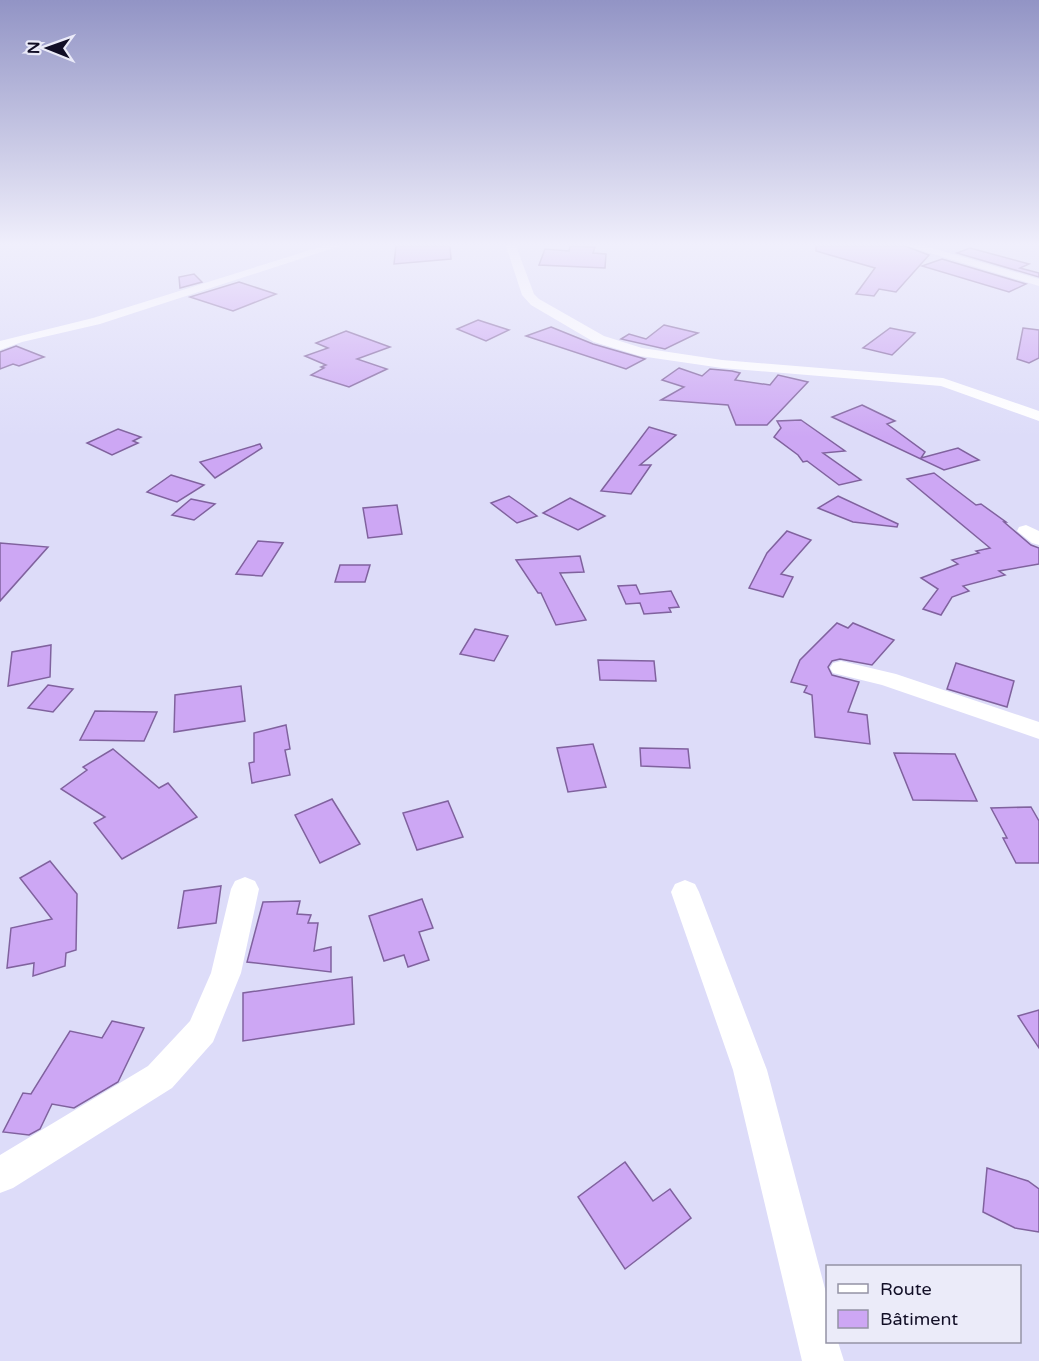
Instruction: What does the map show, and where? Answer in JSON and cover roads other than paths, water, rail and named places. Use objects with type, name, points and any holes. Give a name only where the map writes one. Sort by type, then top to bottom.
[{"type":"street","points":[[0,346],[18,339],[96,321],[133,310]]},
{"type":"street","points":[[548,310],[591,335],[620,347],[674,358],[722,364],[943,382],[1039,416]]},
{"type":"street","points":[[842,668],[888,679],[1039,731]]},
{"type":"street","points":[[0,1174],[159,1077],[202,1031],[226,973],[245,889]]},
{"type":"street","points":[[685,892],[750,1070],[823,1361]]}]
